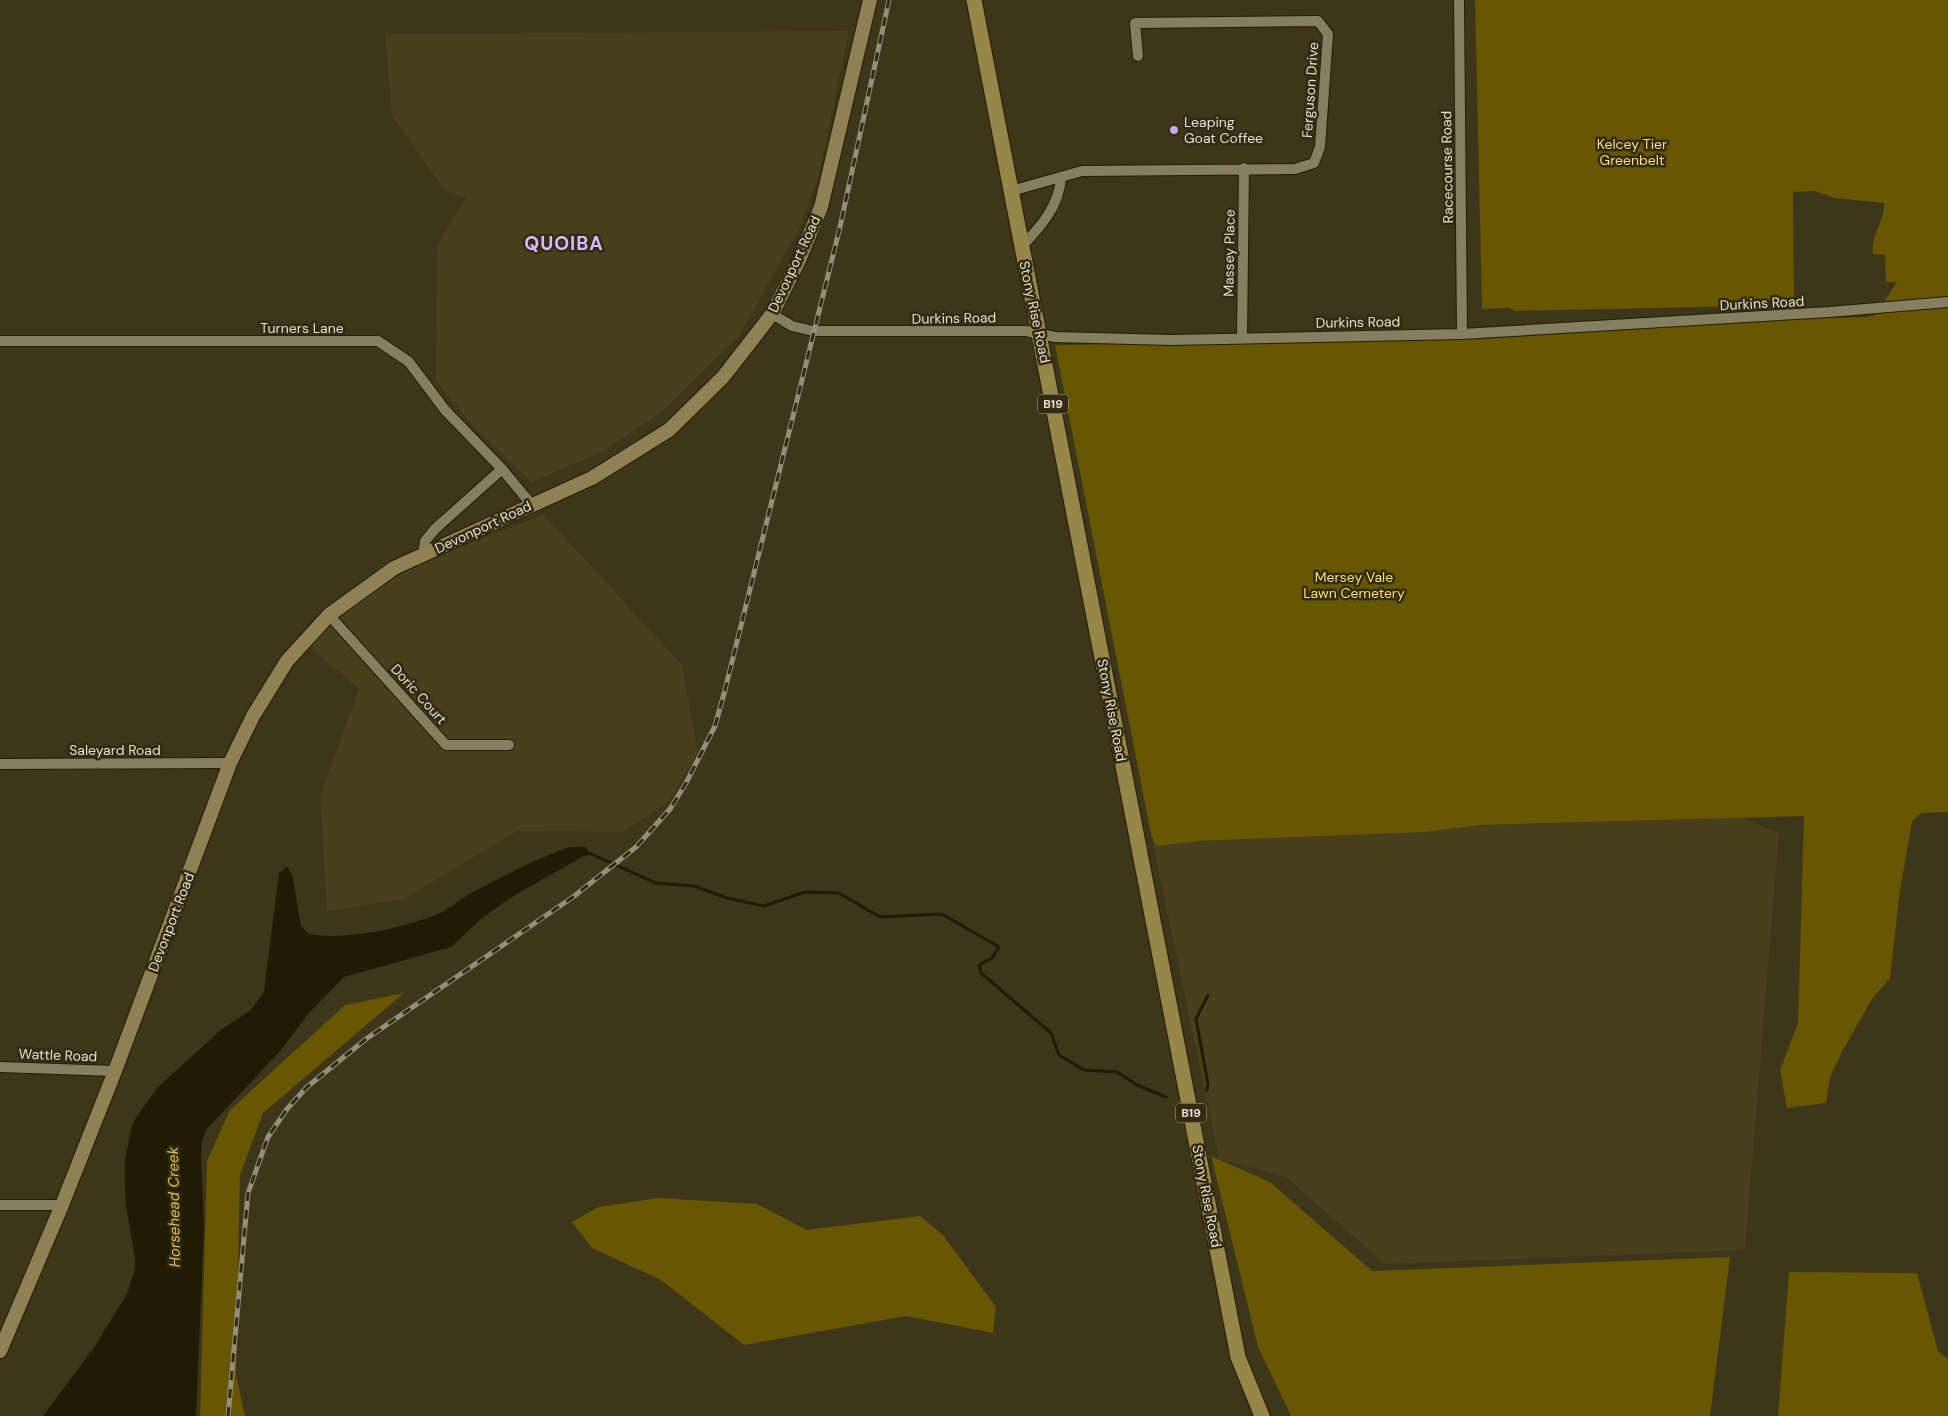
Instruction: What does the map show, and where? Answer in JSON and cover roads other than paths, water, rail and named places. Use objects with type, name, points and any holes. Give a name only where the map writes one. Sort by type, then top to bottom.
[{"type":"main road","name":"Devonport Road","points":[[1,1345],[62,1205],[115,1071],[230,763],[252,716],[288,661],[329,615],[394,568],[531,504],[592,478],[668,430],[724,377],[772,314],[799,260],[821,207],[870,0]]},
{"type":"main road","name":"Stony Rise Road","points":[[974,0],[1238,1357],[1262,1416]]},
{"type":"street","name":"Racecourse Road","points":[[1459,0],[1462,334]]},
{"type":"street","name":"Ferguson Drive","points":[[1011,191],[1082,171],[1107,169],[1296,169],[1314,163],[1320,147],[1328,34],[1318,21],[1135,23],[1138,56]]},
{"type":"street","name":"Massey Place","points":[[1242,338],[1244,168]]},
{"type":"street","points":[[1021,247],[1034,234],[1057,200],[1061,177]]},
{"type":"street","name":"Durkins Road","points":[[772,314],[792,326],[813,331],[1040,332],[1055,337],[1171,340],[1462,334],[1823,313],[1948,302]]},
{"type":"street","name":"Turners Lane","points":[[0,341],[378,341],[409,362],[445,410],[502,470],[531,504]]},
{"type":"street","name":"Devonport Road","points":[[424,554],[426,541],[435,529],[502,470]]},
{"type":"street","name":"Doric Court","points":[[329,615],[446,745],[509,744]]},
{"type":"street","name":"Saleyard Road","points":[[0,764],[230,763]]},
{"type":"street","name":"Wattle Road","points":[[0,1067],[115,1071]]},
{"type":"street","points":[[0,1205],[62,1205]]},
{"type":"water","points":[[570,847],[586,847],[589,853],[515,895],[482,918],[451,947],[344,977],[308,1014],[281,1050],[206,1130],[202,1141],[201,1157],[204,1226],[196,1416],[43,1416],[93,1349],[127,1294],[135,1269],[125,1185],[125,1159],[133,1122],[157,1088],[222,1029],[251,1010],[264,992],[279,873],[287,867],[292,874],[301,926],[309,934],[341,936],[376,932],[410,924],[440,913],[466,896],[504,876],[543,857]]},
{"type":"waterway","name":"Horsehead Creek","points":[[585,855],[589,853],[656,883],[694,886],[727,898],[764,906],[805,892],[839,893],[880,917],[942,914],[999,947],[992,958],[979,965],[981,973],[1051,1033],[1059,1055],[1084,1070],[1117,1072],[1137,1085],[1166,1097]]},
{"type":"waterway","name":"Horsehead Creek","points":[[1207,1090],[1208,1084],[1196,1019],[1208,995]]},
{"type":"railway","points":[[228,1416],[248,1193],[268,1137],[287,1109],[307,1087],[366,1039],[573,897],[636,847],[670,809],[686,783],[715,726],[840,227],[889,0]]},
{"type":"place","name":"Leaping Goat Coffee","points":[[1174,130]]},
{"type":"district","name":"QUOIBA","points":[[564,243]]},
{"type":"park label","name":"Kelcey Tier Greenbelt","points":[[1632,152]]},
{"type":"park label","name":"Mersey Vale Lawn Cemetery","points":[[1354,586]]}]
